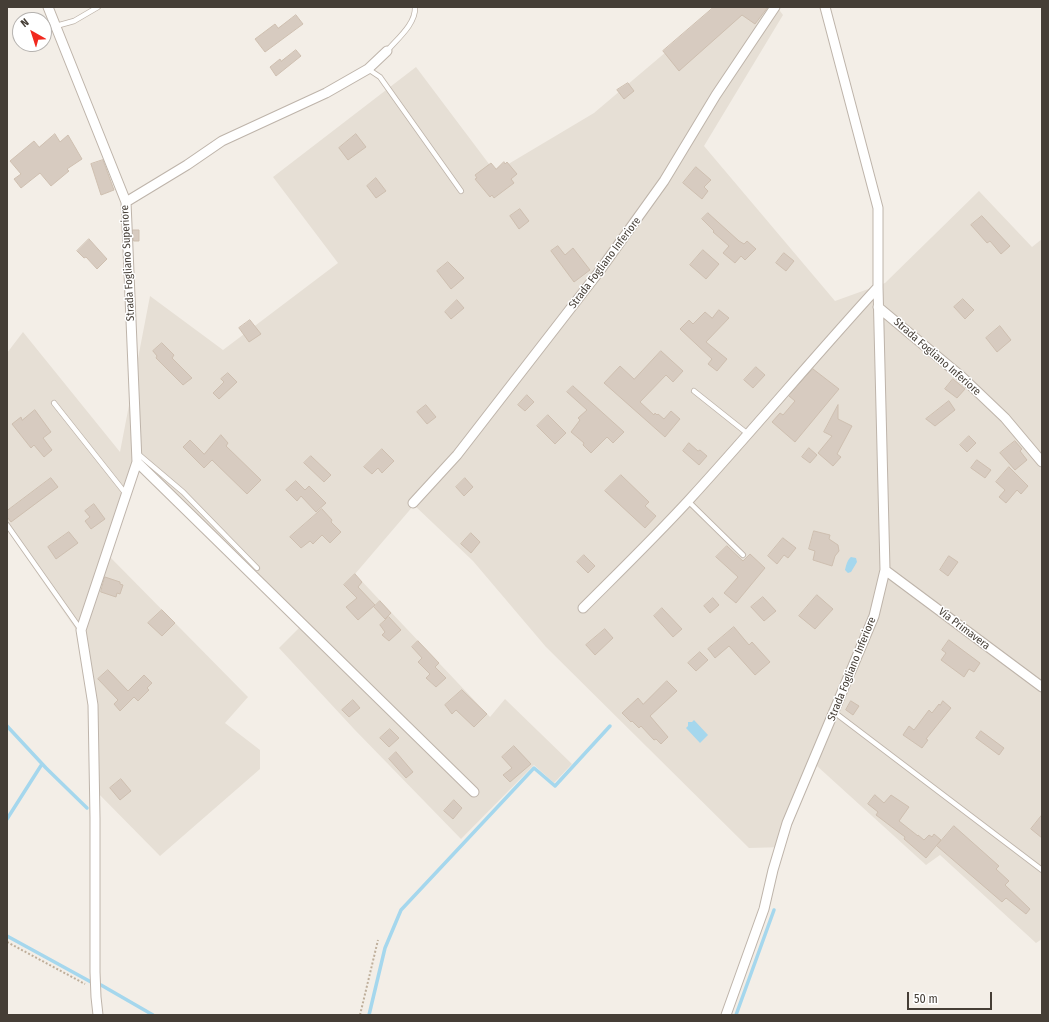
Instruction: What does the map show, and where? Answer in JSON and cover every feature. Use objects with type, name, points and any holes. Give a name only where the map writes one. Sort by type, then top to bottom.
[{"type":"street","name":"Strada Fogliano Superiore","points":[[48,7],[126,202],[137,458],[127,496],[81,630]]},
{"type":"street","name":"Strada Fogliano Inferiore","points":[[413,503],[457,455],[598,273],[664,182],[716,95],[775,7]]},
{"type":"street","name":"Strada Fogliano Inferiore","points":[[726,1015],[764,909],[772,870],[787,823],[874,616],[885,570],[878,307],[878,208],[825,7]]},
{"type":"street","points":[[126,202],[187,165],[222,141],[326,93],[368,69],[387,51]]},
{"type":"street","points":[[584,608],[688,501],[780,399],[823,347],[878,287]]},
{"type":"street","name":"Strada Fogliano Inferiore","points":[[878,307],[962,377],[1005,418],[1042,462]]},
{"type":"street","points":[[137,458],[474,792]]},
{"type":"street","name":"Via Primavera","points":[[885,570],[1042,687]]},
{"type":"street","points":[[81,630],[93,705],[96,818],[96,990],[98,1015]]},
{"type":"lane","points":[[56,26],[74,21],[98,7]]},
{"type":"lane","points":[[387,51],[410,24],[415,14],[415,7]]},
{"type":"lane","points":[[368,69],[380,76],[461,191]]},
{"type":"lane","points":[[694,391],[748,434]]},
{"type":"lane","points":[[54,403],[127,496]]},
{"type":"lane","points":[[137,458],[183,492],[257,568]]},
{"type":"lane","points":[[688,501],[744,554]]},
{"type":"lane","points":[[7,525],[81,630]]},
{"type":"lane","points":[[834,712],[1042,870]]},
{"type":"path","points":[[360,1015],[378,940]]},
{"type":"path","points":[[7,942],[96,990]]},
{"type":"shaded area","points":[[719,7],[777,7],[783,15],[704,146],[835,301],[885,283],[979,191],[1032,247],[1042,239],[1042,939],[1036,943],[940,855],[926,865],[817,766],[794,816],[785,847],[749,848],[546,647],[473,561],[414,505],[355,574],[490,717],[505,699],[572,764],[554,783],[534,765],[461,839],[354,729],[279,648],[299,628],[139,469],[110,557],[248,697],[225,723],[260,750],[260,769],[160,856],[92,787],[90,704],[77,631],[7,530],[7,353],[23,332],[120,452],[150,296],[223,350],[338,263],[273,177],[416,67],[495,172],[594,113]]},
{"type":"water","points":[[851,557],[856,558],[857,562],[851,572],[848,573],[845,570]]},
{"type":"water","points":[[694,720],[708,735],[700,743],[686,728],[688,726],[688,722],[692,722]]},
{"type":"building","points":[[714,7],[768,7],[755,24],[742,15],[679,71],[663,51]]},
{"type":"building","points":[[296,15],[303,24],[265,52],[255,39],[275,24],[278,28]]},
{"type":"building","points":[[296,50],[301,56],[276,76],[270,67],[280,59],[281,61]]},
{"type":"building","points":[[628,83],[634,91],[624,99],[617,90]]},
{"type":"building","points":[[55,134],[60,142],[68,135],[82,159],[67,169],[69,171],[51,186],[40,173],[21,188],[14,179],[21,174],[10,161],[34,141],[39,147]]},
{"type":"building","points":[[356,134],[366,147],[348,160],[339,148]]},
{"type":"building","points":[[103,160],[114,190],[101,195],[91,164]]},
{"type":"building","points":[[504,162],[505,164],[507,162],[517,174],[511,179],[514,183],[494,198],[492,195],[490,197],[475,179],[477,178],[475,175],[491,163],[496,169]]},
{"type":"building","points":[[696,167],[711,180],[704,187],[708,191],[702,199],[683,183]]},
{"type":"building","points":[[376,178],[386,191],[376,198],[367,186]]},
{"type":"building","points":[[520,209],[529,221],[519,229],[510,216]]},
{"type":"building","points":[[708,213],[739,241],[744,244],[747,241],[756,249],[745,260],[741,256],[735,263],[723,253],[729,246],[713,232],[714,231],[702,219]]},
{"type":"building","points":[[982,216],[1010,246],[1001,254],[990,241],[987,243],[971,225]]},
{"type":"building","points":[[133,230],[139,230],[139,241],[134,241]]},
{"type":"building","points":[[89,239],[107,259],[97,269],[86,257],[84,258],[77,251]]},
{"type":"building","points":[[558,246],[565,255],[573,248],[590,270],[574,282],[551,251]]},
{"type":"building","points":[[703,250],[719,264],[706,279],[690,265]]},
{"type":"building","points":[[784,253],[794,261],[786,271],[776,263]]},
{"type":"building","points":[[448,262],[464,278],[451,289],[437,271]]},
{"type":"building","points":[[963,299],[974,310],[965,319],[954,307]]},
{"type":"building","points":[[457,300],[464,308],[451,319],[445,312]]},
{"type":"building","points":[[719,310],[729,318],[706,342],[727,359],[717,371],[708,364],[712,359],[680,329],[689,320],[693,324],[705,312],[712,318]]},
{"type":"building","points":[[250,320],[261,334],[249,342],[239,328]]},
{"type":"building","points":[[1000,326],[1011,340],[997,352],[986,338]]},
{"type":"building","points":[[162,343],[174,355],[172,358],[192,378],[183,385],[156,358],[157,356],[153,351]]},
{"type":"building","points":[[661,351],[683,371],[673,382],[666,375],[640,402],[654,415],[655,413],[657,415],[658,414],[664,419],[671,411],[680,419],[665,437],[604,383],[620,366],[634,379]]},
{"type":"building","points":[[756,367],[765,375],[753,388],[744,380]]},
{"type":"building","points":[[813,369],[839,389],[795,442],[772,422],[780,413],[783,415],[795,401],[789,396]]},
{"type":"building","points":[[228,373],[237,382],[219,399],[213,393],[224,382],[221,379]]},
{"type":"building","points":[[953,379],[965,389],[957,398],[945,389]]},
{"type":"building","points":[[573,386],[624,432],[613,443],[607,437],[591,453],[583,445],[584,443],[571,432],[580,420],[578,418],[587,410],[567,392]]},
{"type":"building","points":[[527,395],[534,402],[525,411],[518,405]]},
{"type":"building","points":[[949,401],[955,410],[935,426],[926,419]]},
{"type":"building","points":[[426,405],[436,417],[427,424],[417,412]]},
{"type":"building","points":[[838,405],[838,419],[852,426],[837,454],[841,457],[833,466],[818,453],[832,436],[824,432]]},
{"type":"building","points":[[35,410],[51,432],[43,438],[52,450],[44,457],[34,445],[31,448],[12,424],[21,417],[22,420]]},
{"type":"building","points":[[548,415],[566,433],[555,444],[537,426]]},
{"type":"building","points":[[221,435],[228,443],[226,446],[261,480],[247,494],[212,460],[204,468],[183,447],[190,440],[204,454]]},
{"type":"building","points":[[969,436],[976,443],[967,452],[960,445]]},
{"type":"building","points":[[1015,441],[1022,449],[1020,451],[1027,460],[1015,470],[1000,453]]},
{"type":"building","points":[[689,443],[698,451],[700,450],[707,456],[699,465],[683,451]]},
{"type":"building","points":[[809,448],[817,455],[810,463],[802,457]]},
{"type":"building","points":[[382,449],[394,461],[382,473],[378,468],[372,474],[364,467]]},
{"type":"building","points":[[311,456],[331,475],[324,482],[304,463]]},
{"type":"building","points":[[977,460],[991,470],[985,478],[971,468]]},
{"type":"building","points":[[1009,467],[1028,486],[1021,494],[1017,490],[1006,503],[999,497],[1005,490],[996,482]]},
{"type":"building","points":[[621,475],[649,502],[645,506],[656,516],[645,528],[605,491]]},
{"type":"building","points":[[51,478],[58,487],[11,522],[7,517],[7,511]]},
{"type":"building","points":[[465,478],[473,487],[464,496],[456,487]]},
{"type":"building","points":[[296,481],[305,490],[309,486],[326,503],[316,512],[301,496],[297,501],[286,490]]},
{"type":"building","points":[[94,504],[105,519],[91,529],[85,521],[90,517],[85,511]]},
{"type":"building","points":[[322,509],[332,520],[331,522],[341,532],[330,543],[322,535],[313,544],[310,541],[301,548],[290,537]]},
{"type":"building","points":[[814,531],[830,535],[829,539],[838,545],[839,551],[835,556],[832,566],[813,560],[815,551],[809,549]]},
{"type":"building","points":[[69,532],[78,543],[56,559],[48,547]]},
{"type":"building","points":[[471,533],[480,542],[471,553],[461,544]]},
{"type":"building","points":[[783,538],[796,548],[788,558],[784,555],[777,564],[768,556]]},
{"type":"building","points":[[727,546],[743,561],[750,554],[765,568],[736,603],[724,593],[738,577],[716,557]]},
{"type":"building","points":[[584,555],[595,566],[588,573],[577,562]]},
{"type":"building","points":[[949,556],[958,562],[948,576],[940,570]]},
{"type":"building","points":[[355,574],[362,582],[358,587],[375,605],[358,620],[346,607],[357,598],[344,585]]},
{"type":"building","points":[[105,577],[120,582],[120,584],[123,585],[120,594],[117,593],[116,597],[101,592]]},
{"type":"building","points":[[817,595],[833,609],[815,629],[799,616]]},
{"type":"building","points":[[763,597],[776,611],[764,621],[751,607]]},
{"type":"building","points":[[713,598],[719,605],[710,613],[704,606]]},
{"type":"building","points":[[380,601],[391,613],[385,619],[374,607]]},
{"type":"building","points":[[662,608],[682,629],[673,637],[654,616]]},
{"type":"building","points":[[162,610],[175,623],[162,636],[148,623]]},
{"type":"building","points":[[389,617],[401,630],[389,641],[382,635],[385,632],[380,625]]},
{"type":"building","points":[[734,627],[749,645],[752,642],[770,662],[755,675],[729,646],[715,658],[708,649]]},
{"type":"building","points":[[605,629],[613,638],[595,655],[586,645]]},
{"type":"building","points":[[949,640],[980,663],[974,672],[969,669],[964,677],[941,660],[946,653],[942,650]]},
{"type":"building","points":[[418,641],[439,663],[435,667],[446,678],[436,687],[426,678],[430,674],[418,662],[422,658],[412,647]]},
{"type":"building","points":[[700,652],[708,660],[696,671],[688,663]]},
{"type":"building","points":[[108,670],[128,691],[144,675],[152,683],[147,688],[149,690],[138,701],[134,697],[120,711],[114,704],[118,700],[98,679]]},
{"type":"building","points":[[667,681],[677,691],[650,716],[668,737],[661,744],[656,739],[654,740],[641,726],[639,728],[622,713],[638,698],[643,704]]},
{"type":"building","points":[[462,690],[487,714],[474,727],[456,710],[452,714],[445,705]]},
{"type":"building","points":[[353,700],[360,708],[349,717],[342,710]]},
{"type":"building","points":[[851,701],[859,706],[853,715],[846,710]]},
{"type":"building","points":[[943,701],[951,708],[926,739],[928,740],[922,748],[903,735],[909,726],[914,730],[929,710],[932,713]]},
{"type":"building","points":[[390,729],[399,738],[389,747],[380,738]]},
{"type":"building","points":[[981,731],[1004,748],[999,755],[976,738]]},
{"type":"building","points":[[514,746],[531,764],[510,782],[503,775],[512,768],[502,757]]},
{"type":"building","points":[[396,752],[413,772],[406,778],[389,759]]},
{"type":"building","points":[[121,779],[131,791],[120,800],[110,788]]},
{"type":"building","points":[[875,795],[884,803],[891,795],[909,807],[899,821],[918,836],[924,840],[929,835],[932,837],[934,834],[941,840],[926,858],[904,839],[905,837],[876,815],[878,812],[868,804]]},
{"type":"building","points":[[454,800],[462,808],[453,819],[444,811]]},
{"type":"building","points":[[1042,815],[1042,838],[1031,829]]},
{"type":"building","points":[[954,826],[999,866],[996,869],[1009,881],[1005,885],[1030,909],[1026,914],[1006,898],[1002,902],[937,846]]},
{"type":"waterway","points":[[7,726],[46,768],[87,808]]},
{"type":"waterway","points":[[369,1015],[385,948],[401,910],[534,768],[555,786],[610,726]]},
{"type":"waterway","points":[[7,819],[42,764]]},
{"type":"waterway","points":[[736,1015],[774,910]]},
{"type":"waterway","points":[[7,936],[91,982]]},
{"type":"waterway","points":[[101,985],[153,1015]]}]
